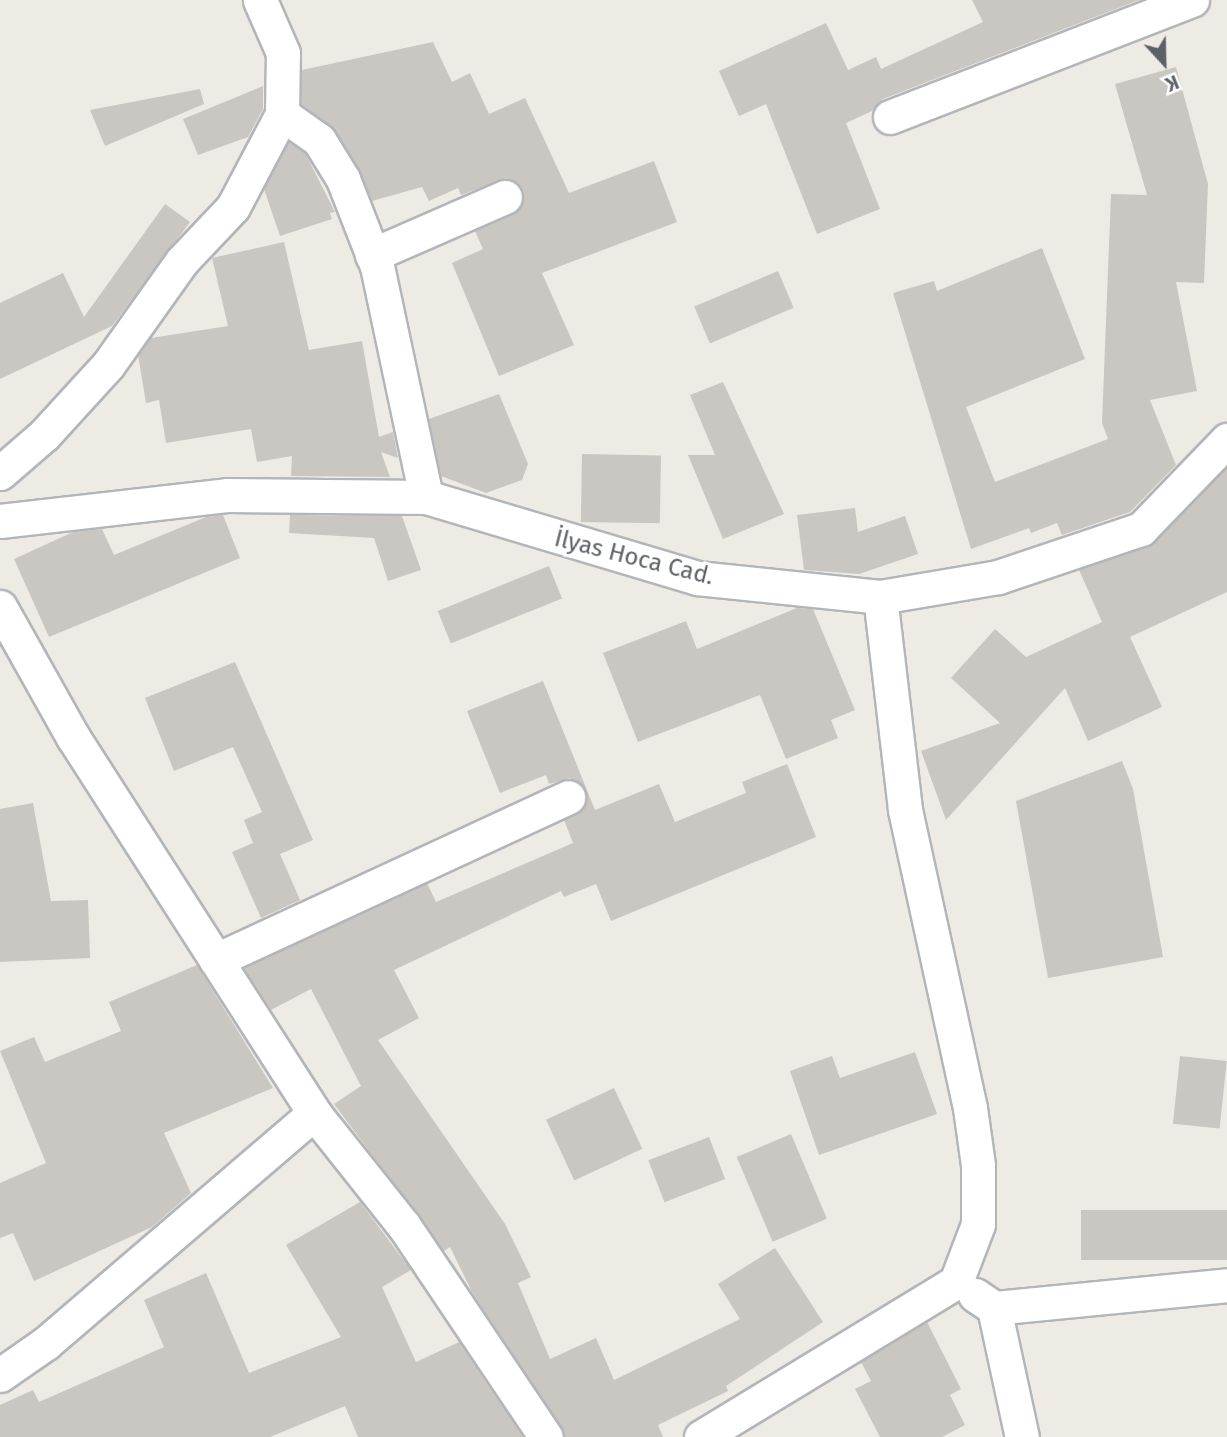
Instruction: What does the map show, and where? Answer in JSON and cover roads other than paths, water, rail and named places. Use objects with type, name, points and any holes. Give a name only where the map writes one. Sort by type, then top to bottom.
[{"type":"street","points":[[0,473],[44,435],[108,365],[182,261],[233,207],[282,114],[283,53],[260,0]]},
{"type":"street","points":[[890,117],[1192,0]]},
{"type":"street","points":[[282,114],[319,140],[343,179],[372,255],[426,497]]},
{"type":"street","points":[[372,255],[505,197]]},
{"type":"street","name":"İlyas Hoca Cad.","points":[[0,521],[227,495],[426,497],[527,531],[697,579],[880,597],[998,577],[1141,530],[1227,440]]},
{"type":"street","points":[[701,1437],[956,1282],[978,1224],[978,1165],[942,970],[905,809],[880,597]]},
{"type":"street","points":[[0,607],[73,737],[314,1113],[404,1226],[546,1437]]},
{"type":"street","points":[[216,960],[568,797]]},
{"type":"street","points":[[0,1375],[46,1343],[314,1113]]},
{"type":"street","points":[[956,1282],[994,1308],[1227,1284]]},
{"type":"street","points":[[994,1308],[1022,1437]]}]
